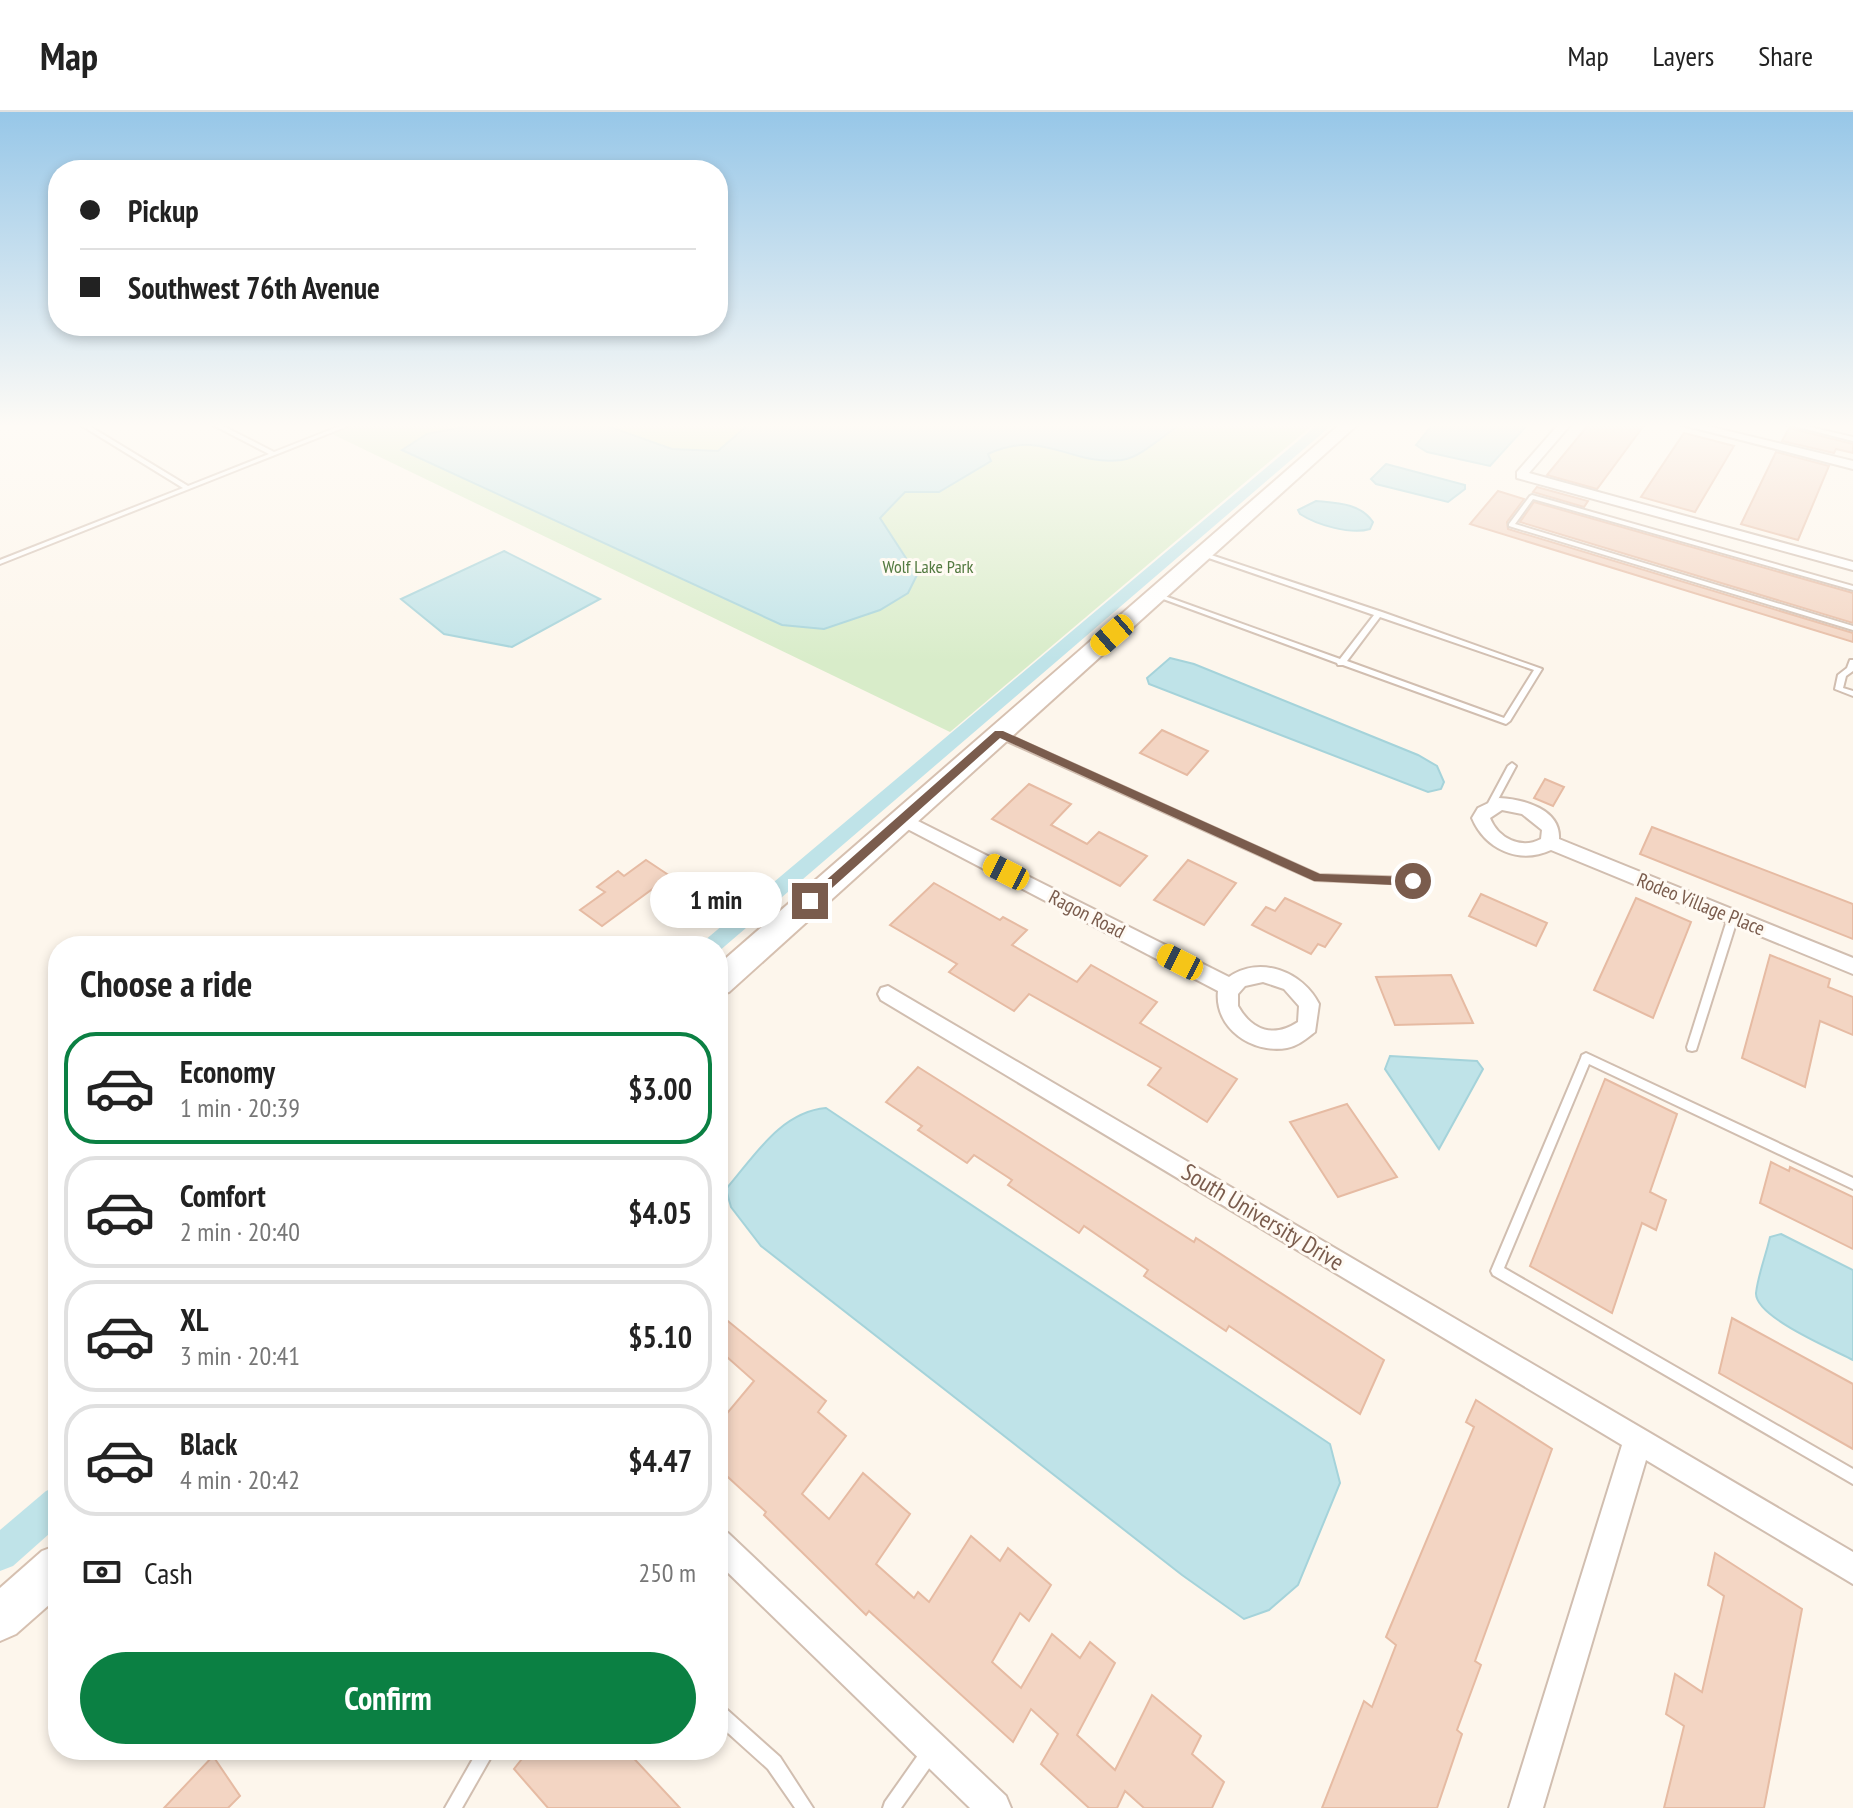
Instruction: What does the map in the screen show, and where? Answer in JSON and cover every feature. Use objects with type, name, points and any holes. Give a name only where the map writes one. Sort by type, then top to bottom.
[{"type":"street","points":[[728,974],[1260,503]]},
{"type":"street","points":[[1624,503],[1853,566]]},
{"type":"street","points":[[1490,807],[1509,804],[1539,815],[1551,829],[1550,842]]},
{"type":"street","name":"Rodeo Village Place","points":[[1490,807],[1481,818],[1483,826],[1499,841],[1534,850],[1550,842],[1853,966]]},
{"type":"street","name":"Ragon Road","points":[[902,819],[1229,987]]},
{"type":"street","name":"South University Drive","points":[[888,994],[1853,1569]]},
{"type":"street","points":[[1526,1808],[1638,1439]]},
{"type":"street","points":[[728,1553],[994,1808]]},
{"type":"street","points":[[0,1618],[48,1576]]},
{"type":"lane","points":[[0,562],[150,503]]},
{"type":"lane","points":[[1527,503],[1511,525],[1853,628]]},
{"type":"lane","points":[[1554,503],[1853,588]]},
{"type":"lane","points":[[1157,595],[1506,721],[1538,669],[1202,554]]},
{"type":"lane","points":[[1341,663],[1379,614]]},
{"type":"lane","points":[[1853,662],[1851,669],[1842,675],[1839,689],[1853,694]]},
{"type":"lane","points":[[999,734],[1318,878],[1413,881]]},
{"type":"lane","points":[[1490,807],[1512,766]]},
{"type":"lane","points":[[1692,1047],[1733,917]]},
{"type":"lane","points":[[1853,1184],[1586,1058],[1497,1271],[1853,1477]]},
{"type":"lane","points":[[728,1722],[774,1763],[805,1808]]},
{"type":"lane","points":[[891,1808],[933,1748]]},
{"type":"lane","points":[[453,1808],[481,1760]]},
{"type":"green space","name":"Wolf Lake Park","points":[[476,503],[1220,503],[950,732]]},
{"type":"water","points":[[517,503],[894,503],[880,518],[917,575],[908,593],[880,610],[824,629],[782,625]]},
{"type":"water","points":[[1312,503],[1338,503],[1362,511],[1373,522],[1370,529],[1362,531],[1334,528],[1315,522],[1298,510]]},
{"type":"water","points":[[504,551],[600,599],[512,647],[444,634],[401,599]]},
{"type":"water","points":[[1170,658],[1194,664],[1418,755],[1437,766],[1444,782],[1441,789],[1428,792],[1149,684],[1147,678]]},
{"type":"water","points":[[1390,1056],[1477,1061],[1483,1069],[1439,1149],[1385,1069]]},
{"type":"water","points":[[826,1108],[1330,1444],[1340,1483],[1298,1585],[1269,1610],[1244,1619],[1182,1575],[761,1246],[731,1207],[728,1187],[769,1138],[795,1118]]},
{"type":"water","points":[[1781,1234],[1853,1270],[1853,1360],[1781,1322],[1759,1302],[1757,1286],[1770,1237]]},
{"type":"building","points":[[1488,503],[1521,503],[1507,522],[1508,529],[1853,633],[1853,642],[1470,524]]},
{"type":"building","points":[[1533,503],[1538,503],[1853,593],[1853,623],[1520,522]]},
{"type":"building","points":[[1663,503],[1700,503],[1695,512]]},
{"type":"building","points":[[1751,503],[1813,503],[1798,540],[1741,524]]},
{"type":"building","points":[[1162,730],[1208,751],[1187,775],[1140,753]]},
{"type":"building","points":[[1545,779],[1564,787],[1553,806],[1534,798]]},
{"type":"building","points":[[1029,784],[1071,804],[1051,825],[1087,844],[1099,832],[1147,856],[1120,886],[992,819]]},
{"type":"building","points":[[1652,827],[1853,904],[1853,939],[1640,854]]},
{"type":"building","points":[[646,860],[670,876],[602,926],[580,910],[605,892],[597,887],[618,871],[624,876]]},
{"type":"building","points":[[1188,860],[1236,883],[1204,925],[1154,900]]},
{"type":"building","points":[[934,883],[1000,920],[1003,917],[1027,930],[1012,945],[1077,982],[1091,965],[1157,1002],[1140,1023],[1237,1079],[1207,1122],[1148,1085],[1161,1068],[1029,994],[1014,1011],[949,972],[957,964],[890,925]]},
{"type":"building","points":[[1481,894],[1547,923],[1536,946],[1469,916]]},
{"type":"building","points":[[1285,898],[1341,924],[1325,947],[1318,944],[1311,954],[1252,925],[1266,907],[1275,911]]},
{"type":"building","points":[[1636,898],[1691,922],[1653,1018],[1594,990]]},
{"type":"building","points":[[1770,955],[1830,979],[1828,987],[1853,997],[1853,1035],[1820,1021],[1805,1087],[1742,1058]]},
{"type":"building","points":[[1451,975],[1473,1023],[1395,1025],[1376,977]]},
{"type":"building","points":[[918,1067],[1194,1242],[1196,1238],[1384,1360],[1360,1414],[1229,1326],[1226,1331],[1144,1276],[1148,1270],[1084,1226],[1079,1233],[1008,1185],[1012,1180],[974,1155],[967,1163],[918,1130],[922,1126],[886,1102]]},
{"type":"building","points":[[1605,1079],[1677,1114],[1650,1192],[1666,1200],[1656,1230],[1642,1223],[1612,1313],[1530,1266]]},
{"type":"building","points":[[1347,1104],[1397,1177],[1338,1197],[1290,1122]]},
{"type":"building","points":[[1771,1162],[1789,1171],[1790,1167],[1853,1197],[1853,1249],[1760,1203]]},
{"type":"building","points":[[1732,1318],[1853,1384],[1853,1449],[1719,1373]]},
{"type":"building","points":[[728,1321],[826,1401],[818,1412],[846,1436],[802,1494],[829,1519],[863,1473],[910,1514],[876,1564],[914,1598],[918,1592],[929,1602],[971,1536],[1000,1561],[1008,1548],[1051,1585],[1029,1621],[1020,1613],[992,1662],[1021,1688],[1052,1634],[1080,1658],[1090,1642],[1115,1663],[1077,1735],[1115,1770],[1152,1695],[1201,1736],[1192,1754],[1224,1782],[1212,1808],[1144,1808],[1125,1791],[1117,1808],[1089,1808],[1041,1764],[1058,1734],[1031,1709],[1013,1742],[869,1611],[866,1615],[728,1477],[728,1412],[754,1381],[728,1358]]},
{"type":"building","points":[[1476,1400],[1552,1449],[1475,1661],[1481,1665],[1457,1730],[1462,1734],[1437,1808],[1322,1808],[1364,1701],[1372,1707],[1396,1645],[1386,1637],[1474,1427],[1466,1422]]},
{"type":"building","points":[[1715,1553],[1802,1609],[1764,1808],[1664,1808],[1684,1726],[1666,1714],[1675,1674],[1702,1692],[1724,1596],[1708,1585]]},
{"type":"building","points":[[209,1760],[216,1760],[240,1796],[228,1808],[164,1808]]},
{"type":"building","points":[[521,1760],[635,1760],[680,1808],[548,1808],[514,1769]]},
{"type":"waterway","points":[[722,936],[1233,503]]},
{"type":"waterway","points":[[0,1553],[48,1512]]},
{"type":"route","points":[[810,901],[999,734],[1318,878],[1413,881]]}]
